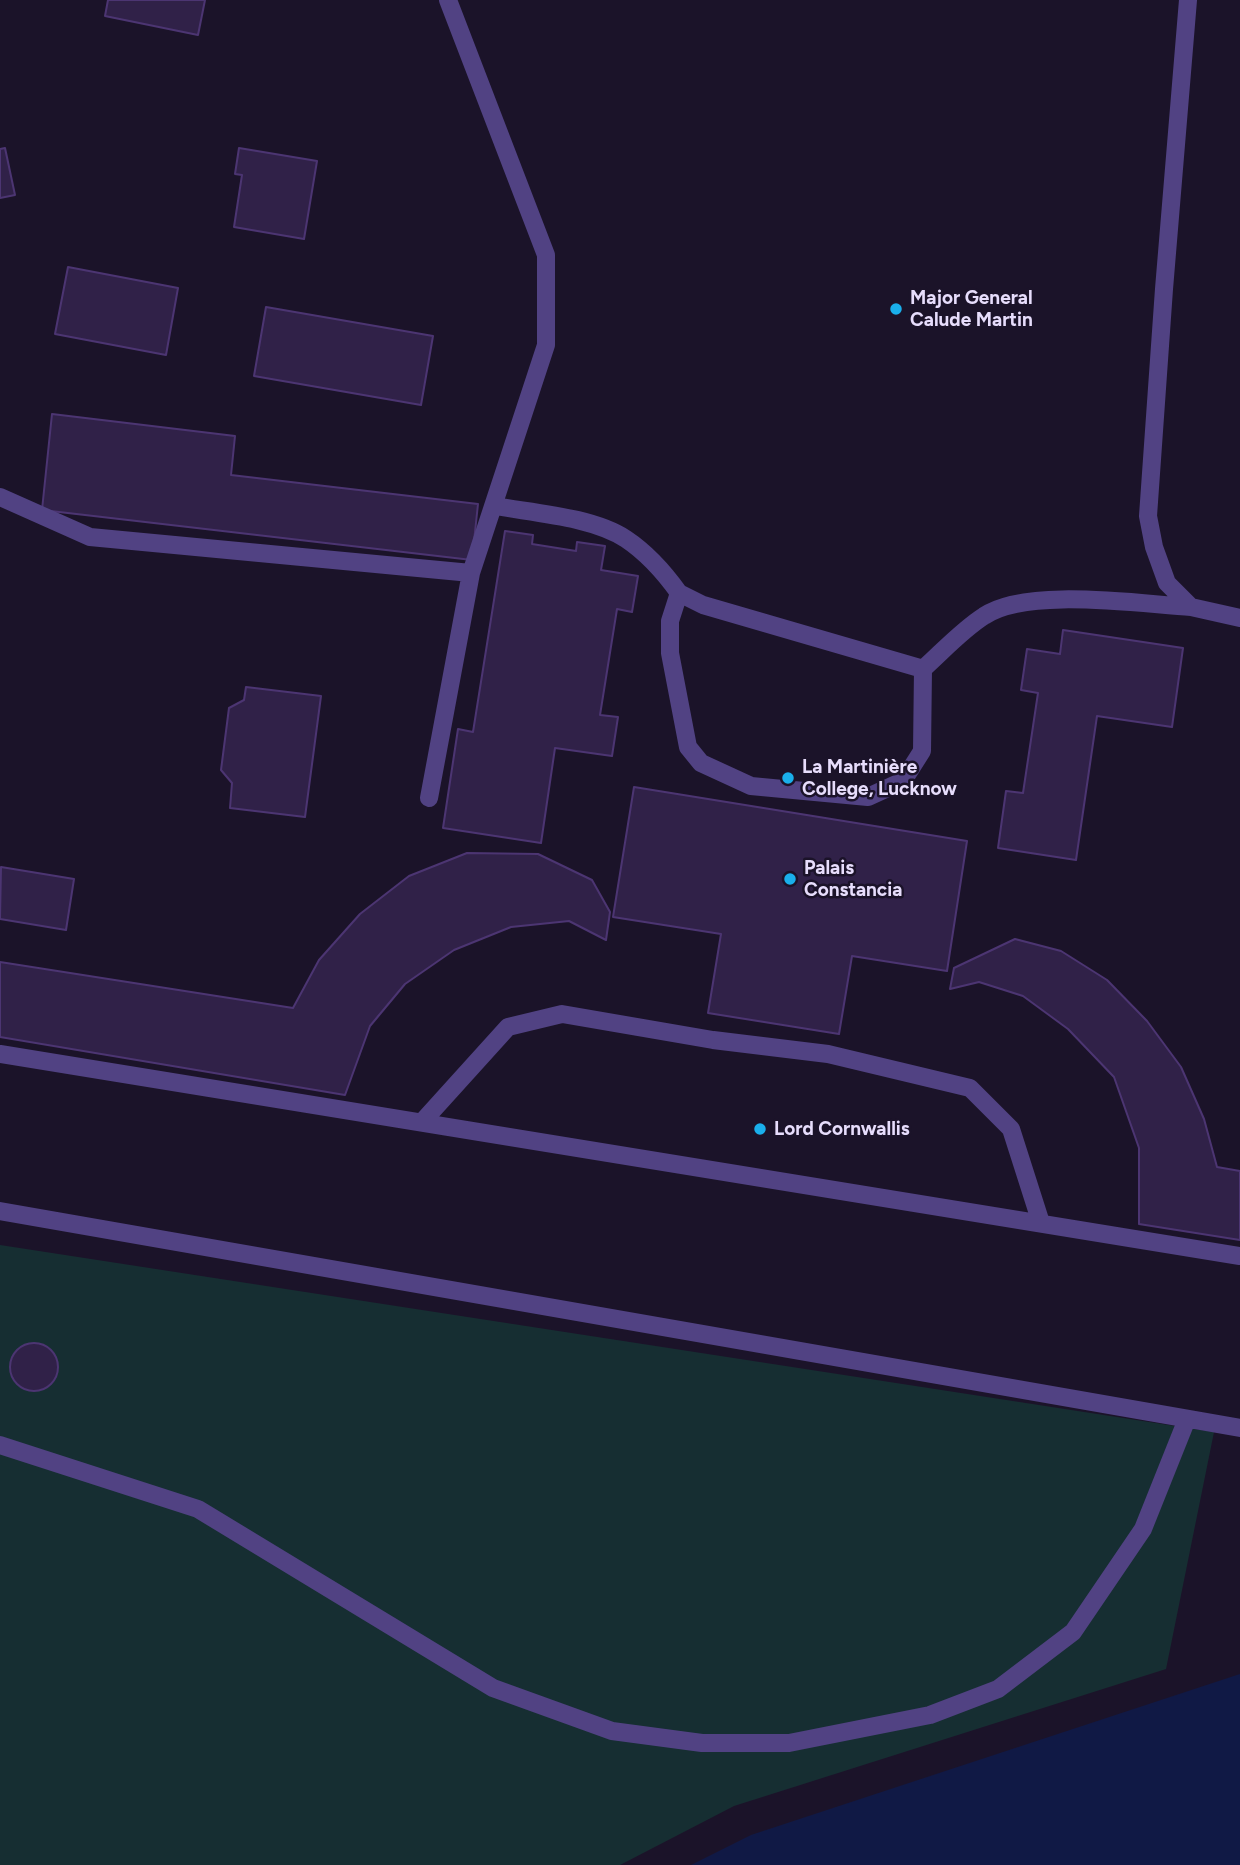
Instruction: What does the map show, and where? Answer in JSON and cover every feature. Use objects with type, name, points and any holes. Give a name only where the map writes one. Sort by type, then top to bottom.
[{"type":"street","points":[[429,798],[471,573],[495,506],[545,345],[546,255],[448,0]]},
{"type":"street","points":[[1188,0],[1148,516],[1154,547],[1167,583],[1191,607]]},
{"type":"street","points":[[0,496],[90,537],[471,573]]},
{"type":"street","points":[[495,506],[588,524],[624,537],[663,571],[679,593],[704,605],[923,669]]},
{"type":"street","points":[[679,593],[670,621],[670,653],[688,747],[701,763],[751,786],[868,797],[904,780],[922,751],[923,669],[985,614],[1021,601],[1053,599],[1191,607],[1240,618]]},
{"type":"street","points":[[423,1121],[508,1027],[562,1014],[713,1040],[828,1054],[970,1088],[1011,1129],[1041,1223]]},
{"type":"street","points":[[0,1054],[1240,1256]]},
{"type":"street","points":[[0,1211],[1240,1428]]},
{"type":"street","points":[[0,1445],[198,1509],[494,1688],[612,1731],[702,1743],[789,1743],[930,1715],[998,1689],[1073,1632],[1143,1529],[1187,1419]]},
{"type":"green space","points":[[0,1245],[1214,1432],[1166,1669],[734,1806],[620,1865],[0,1865]]},
{"type":"shaded area","points":[[1240,1674],[1240,1865],[691,1865],[751,1835]]},
{"type":"building","points":[[108,0],[205,0],[198,35],[105,16]]},
{"type":"building","points":[[5,148],[15,195],[0,198],[0,149]]},
{"type":"building","points":[[239,148],[317,161],[304,239],[234,227],[242,175],[235,174]]},
{"type":"building","points":[[68,267],[178,288],[166,355],[55,334]]},
{"type":"building","points":[[266,307],[433,336],[421,405],[254,376]]},
{"type":"building","points":[[52,414],[235,436],[231,475],[478,504],[472,560],[42,510]]},
{"type":"building","points":[[505,531],[533,535],[532,544],[576,551],[577,542],[605,546],[601,570],[638,576],[632,612],[617,609],[600,715],[618,717],[612,756],[555,748],[541,843],[443,828],[458,729],[473,732]]},
{"type":"building","points":[[1063,630],[1183,648],[1172,727],[1097,716],[1076,860],[998,848],[1006,791],[1023,793],[1038,693],[1021,690],[1027,649],[1060,654]]},
{"type":"building","points":[[246,687],[321,696],[305,817],[230,808],[232,783],[221,770],[229,708],[244,700]]},
{"type":"building","name":"Palais Constancia","points":[[634,787],[967,841],[947,971],[852,956],[839,1034],[708,1013],[721,934],[613,917]]},
{"type":"building","points":[[467,853],[538,854],[592,880],[610,912],[606,940],[569,921],[511,927],[454,950],[405,984],[370,1026],[345,1095],[0,1037],[0,962],[293,1008],[319,960],[360,914],[409,876]]},
{"type":"building","points":[[1,867],[74,879],[66,930],[0,919]]},
{"type":"building","points":[[1015,939],[1061,951],[1107,980],[1147,1021],[1181,1067],[1204,1119],[1217,1167],[1240,1171],[1240,1240],[1139,1224],[1139,1148],[1114,1077],[1068,1029],[1023,996],[979,982],[950,989],[954,968]]},
{"type":"building","points":[[34,1343],[51,1350],[58,1367],[51,1384],[34,1391],[17,1384],[10,1367],[17,1350]]},
{"type":"place","name":"Major General Calude Martin","points":[[896,309]]},
{"type":"place","name":"La Martinière College, Lucknow","points":[[788,778]]},
{"type":"place","name":"Palais Constancia","points":[[790,879]]},
{"type":"place","name":"Lord Cornwallis","points":[[760,1129]]}]
